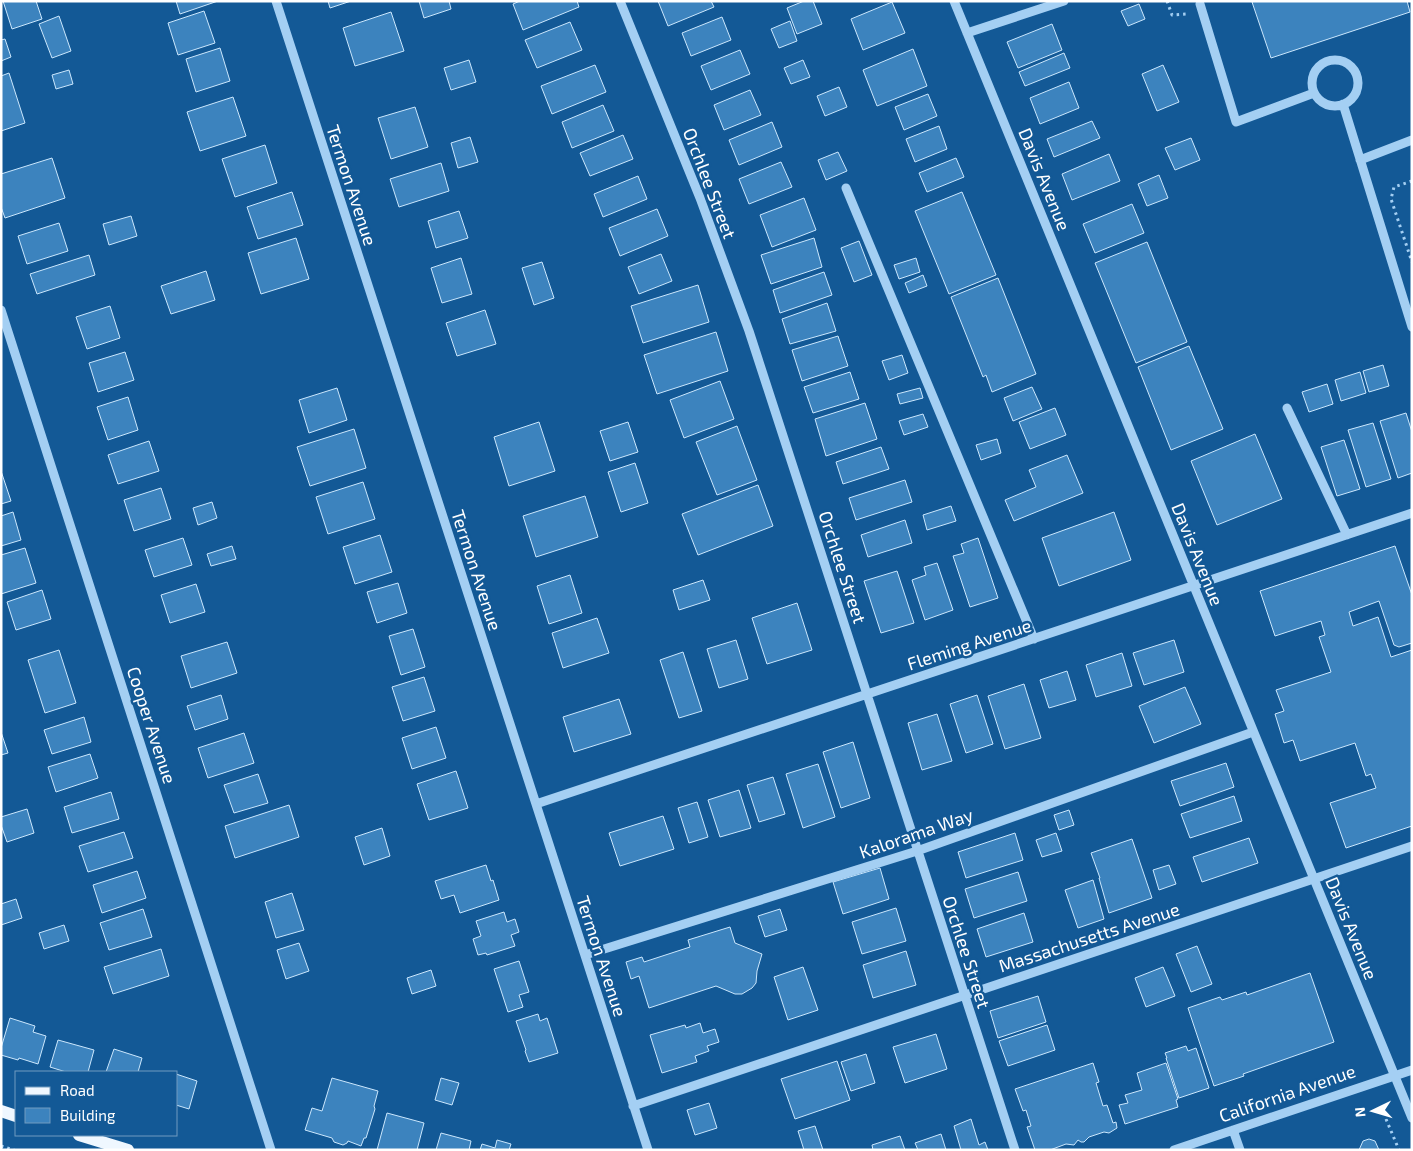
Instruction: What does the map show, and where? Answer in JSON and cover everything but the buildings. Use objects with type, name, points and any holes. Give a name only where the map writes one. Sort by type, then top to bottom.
[{"type":"main road","points":[[1,1111],[15,1116]]},
{"type":"main road","points":[[82,1136],[128,1150]]},
{"type":"street","name":"Termon Avenue","points":[[276,1],[648,1150]]},
{"type":"street","name":"Orchlee Street","points":[[620,1],[700,198],[749,331],[1015,1150]]},
{"type":"street","name":"Davis Avenue","points":[[954,1],[1412,1118]]},
{"type":"street","points":[[968,33],[1064,1]]},
{"type":"street","points":[[1202,8],[1236,122],[1314,93]]},
{"type":"street","points":[[1326,61],[1342,61],[1354,70],[1358,86],[1356,94],[1343,104],[1331,106],[1318,99],[1314,93],[1312,78],[1315,71],[1326,61]]},
{"type":"street","points":[[1343,104],[1412,327]]},
{"type":"street","points":[[1360,160],[1412,140]]},
{"type":"street","points":[[846,188],[1034,639]]},
{"type":"street","name":"Cooper Avenue","points":[[1,310],[271,1150]]},
{"type":"street","points":[[1287,408],[1347,535]]},
{"type":"street","name":"Fleming Avenue","points":[[536,804],[1412,514]]},
{"type":"street","name":"Kalorama Way","points":[[585,955],[917,851],[1253,732]]},
{"type":"street","name":"Massachusetts Avenue","points":[[634,1106],[1412,846]]},
{"type":"street","name":"California Avenue","points":[[1174,1150],[1412,1070]]},
{"type":"street","points":[[1233,1130],[1240,1150]]},
{"type":"path","points":[[1167,1],[1172,15],[1202,8]]},
{"type":"path","points":[[1412,181],[1394,187],[1391,199],[1412,262]]},
{"type":"path","points":[[1386,1119],[1399,1150]]},
{"type":"path","points":[[1,1146],[14,1150]]}]
